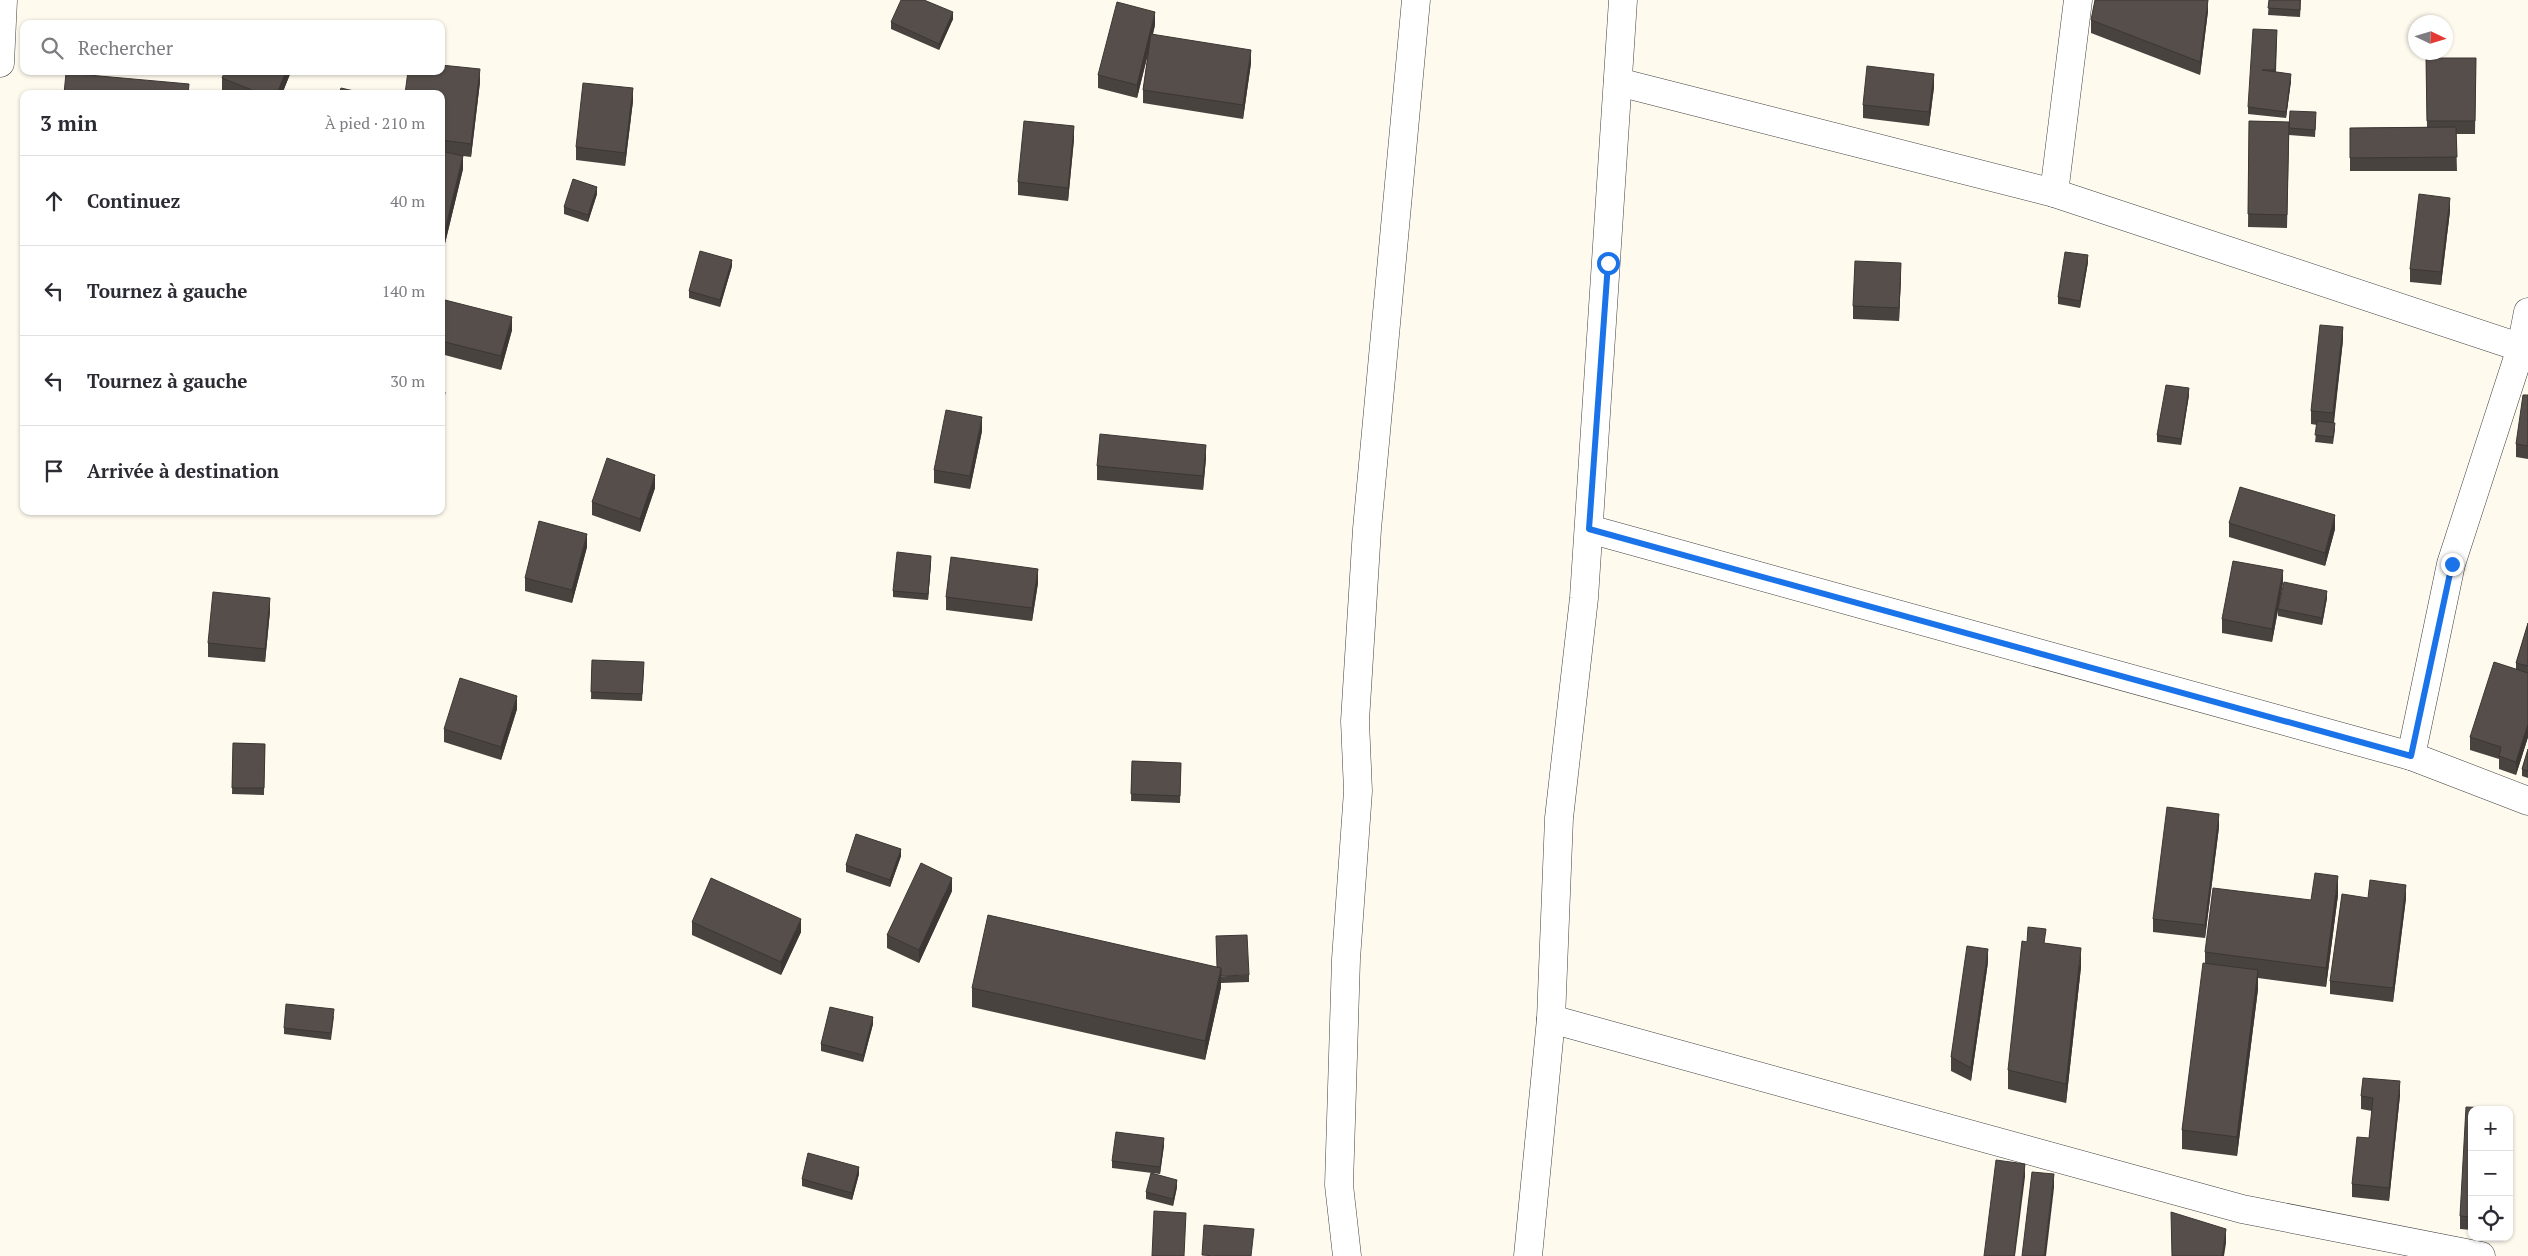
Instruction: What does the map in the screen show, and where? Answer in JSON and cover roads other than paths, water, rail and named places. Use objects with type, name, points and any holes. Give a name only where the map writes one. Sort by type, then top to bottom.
[{"type":"street","points":[[0,63],[3,0]]},
{"type":"street","points":[[1347,1256],[1339,1185],[1346,959],[1358,791],[1355,721],[1367,529],[1416,0]]},
{"type":"street","points":[[1528,1256],[1551,1018],[1559,818],[1584,598],[1623,0]]},
{"type":"street","points":[[2054,193],[2078,0]]},
{"type":"street","points":[[1618,82],[2054,193],[2524,349]]},
{"type":"street","points":[[2411,756],[2452,564],[2524,349],[2528,312]]},
{"type":"street","points":[[1589,529],[2411,756],[2528,801]]},
{"type":"street","points":[[1551,1018],[2242,1209],[2481,1256]]}]
